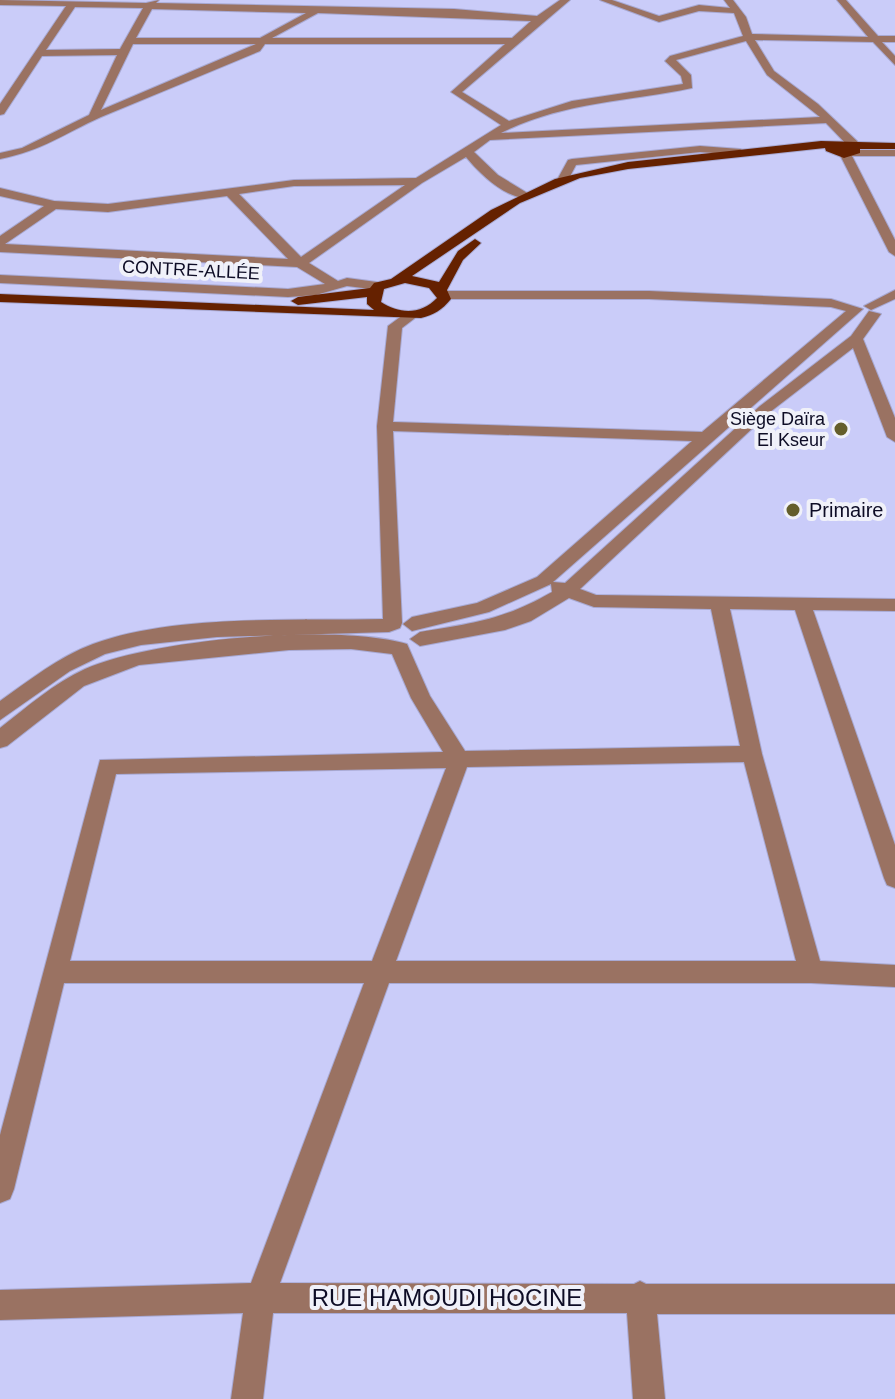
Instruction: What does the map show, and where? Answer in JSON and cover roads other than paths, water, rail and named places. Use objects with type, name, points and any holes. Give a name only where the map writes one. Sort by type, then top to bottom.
[{"type":"main road","points":[[503,224],[540,199],[581,183],[637,172],[772,155],[895,146]]},
{"type":"main road","points":[[0,288],[227,301],[309,301],[376,289],[397,280],[525,196],[563,180],[588,173],[740,152],[847,149]]},
{"type":"main road","points":[[0,298],[409,315],[439,306],[456,256],[491,232]]},
{"type":"main road","points":[[397,280],[422,280],[442,292]]},
{"type":"main road","points":[[376,289],[372,298],[378,307],[409,315]]},
{"type":"street","points":[[375,0],[457,14]]},
{"type":"street","points":[[558,0],[565,0]]},
{"type":"street","points":[[507,124],[456,92],[565,0]]},
{"type":"street","points":[[604,0],[659,19],[699,8],[736,11]]},
{"type":"street","points":[[728,0],[742,17],[748,37],[770,73],[814,106],[847,149],[895,252]]},
{"type":"street","points":[[841,0],[895,62]]},
{"type":"street","points":[[0,2],[152,2],[539,19]]},
{"type":"street","points":[[0,112],[72,2]]},
{"type":"street","points":[[93,117],[119,60],[152,2]]},
{"type":"street","points":[[0,156],[25,151],[93,117],[257,49],[264,39],[317,10]]},
{"type":"street","points":[[0,245],[300,263],[507,124],[558,105],[688,86],[686,75],[670,61],[673,58],[748,37],[895,39]]},
{"type":"street","points":[[132,41],[516,41]]},
{"type":"street","points":[[38,53],[126,52]]},
{"type":"street","points":[[485,137],[826,120]]},
{"type":"street","points":[[847,149],[895,153]]},
{"type":"street","points":[[468,151],[477,165],[504,186],[525,196]]},
{"type":"street","points":[[0,192],[54,205],[108,208],[294,183],[418,181]]},
{"type":"street","points":[[230,192],[300,263],[334,284]]},
{"type":"street","points":[[0,245],[54,205]]},
{"type":"street","name":"CONTRE-ALLÉE","points":[[0,279],[288,293],[316,291],[334,284],[376,289]]},
{"type":"street","points":[[442,292],[649,295],[831,303],[867,310]]},
{"type":"street","points":[[0,712],[63,666],[99,649],[141,638],[217,630],[401,635],[482,608],[543,581],[708,437],[867,310],[895,294]]},
{"type":"street","points":[[0,740],[87,676],[126,661],[153,655],[282,643],[359,642],[498,625],[524,616],[567,591],[765,409],[856,339],[867,310]]},
{"type":"street","points":[[409,315],[395,326],[385,426],[401,635],[421,698],[459,760]]},
{"type":"street","points":[[856,339],[895,437]]},
{"type":"street","points":[[385,426],[708,437]]},
{"type":"street","points":[[543,581],[594,601],[802,604],[893,610]]},
{"type":"street","points":[[719,602],[752,754],[811,972]]},
{"type":"street","points":[[802,604],[895,878]]},
{"type":"street","points":[[0,1189],[107,766],[752,754]]},
{"type":"street","points":[[247,1399],[260,1298],[459,760]]},
{"type":"street","points":[[55,972],[811,972],[895,976]]},
{"type":"street","points":[[640,1296],[649,1399]]},
{"type":"street","name":"RUE HAMOUDI HOCINE","points":[[0,1305],[260,1298],[640,1296],[895,1299]]},
{"type":"place","name":"Siège Daïra El Kseur","points":[[841,429]]},
{"type":"place","name":"Primaire","points":[[793,510]]}]
